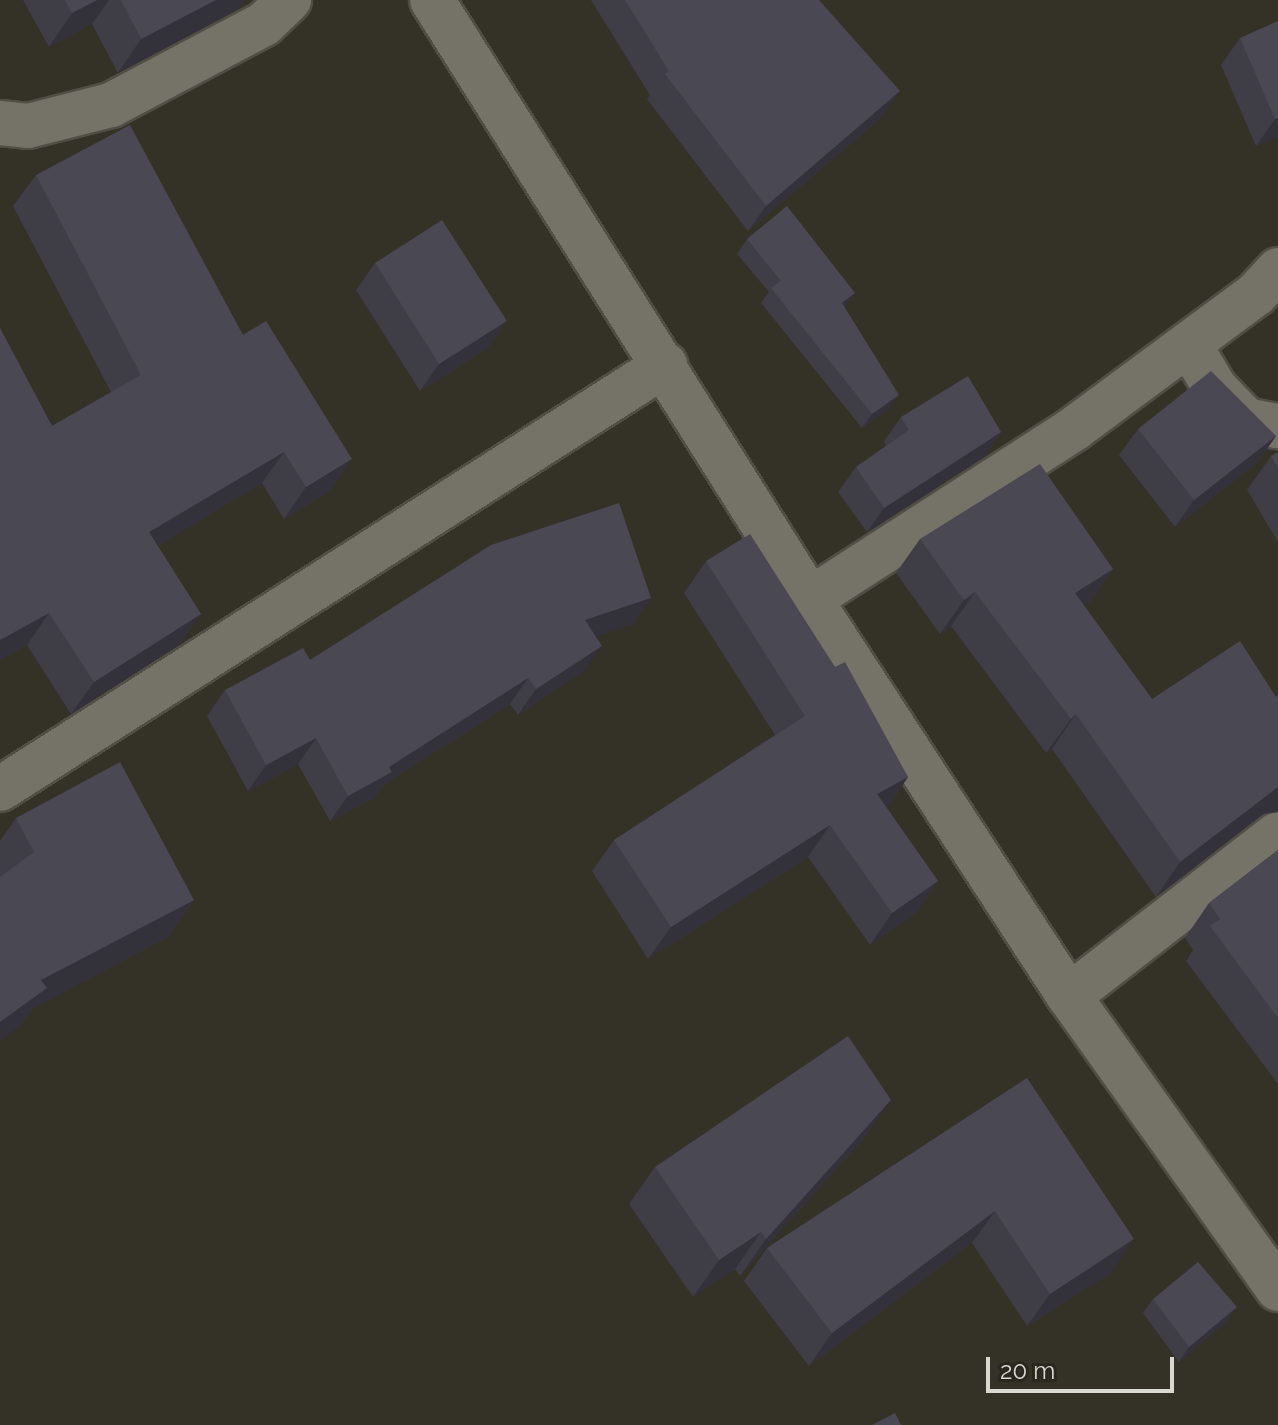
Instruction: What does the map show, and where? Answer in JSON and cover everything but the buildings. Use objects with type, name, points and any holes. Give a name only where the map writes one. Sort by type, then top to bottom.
[{"type":"street","points":[[0,123],[28,126],[111,105],[264,24],[289,0]]},
{"type":"street","points":[[432,0],[810,599],[1069,996],[1278,1289]]},
{"type":"street","points":[[810,599],[1075,428],[1256,294],[1278,270]]},
{"type":"street","points":[[1189,344],[1215,388],[1246,420],[1278,426]]},
{"type":"street","points":[[0,789],[665,365]]},
{"type":"street","points":[[1069,996],[1278,834]]}]
